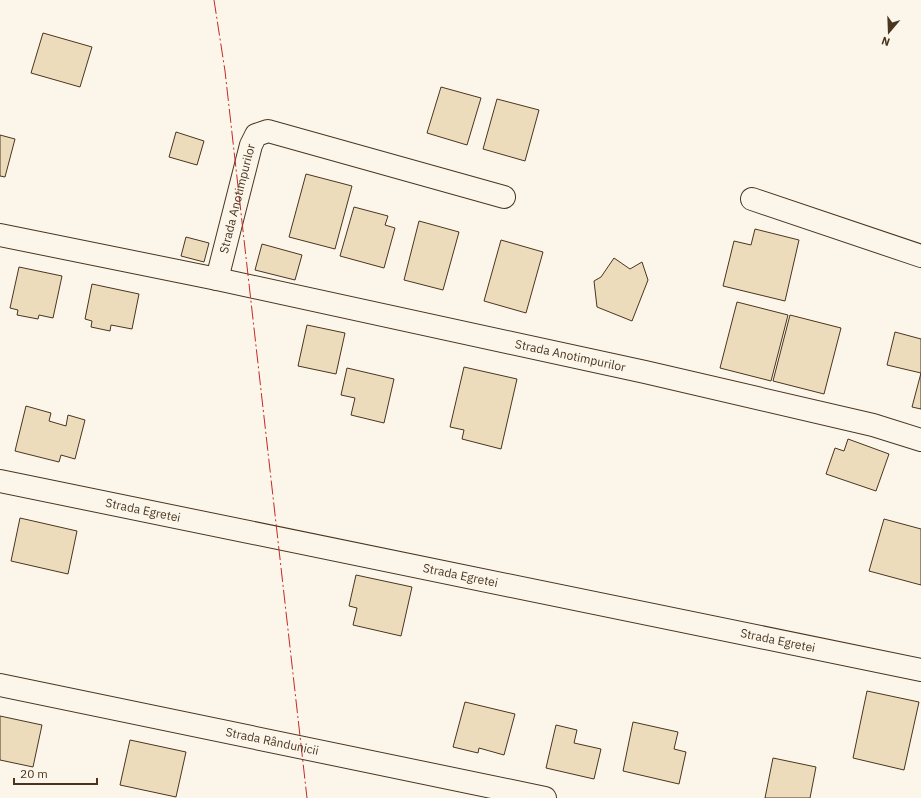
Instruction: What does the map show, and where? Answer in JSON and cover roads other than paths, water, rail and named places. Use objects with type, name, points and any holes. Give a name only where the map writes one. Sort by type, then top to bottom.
[{"type":"street","name":"Strada Anotimpurilor","points":[[217,279],[251,145],[256,135],[268,131],[504,197]]},
{"type":"street","points":[[752,199],[921,256]]},
{"type":"street","name":"Strada Anotimpurilor","points":[[0,235],[217,279],[652,374],[873,425],[921,440]]},
{"type":"street","name":"Strada Egretei","points":[[0,481],[921,670]]},
{"type":"street","name":"Strada Rândunicii","points":[[0,685],[545,798]]}]
